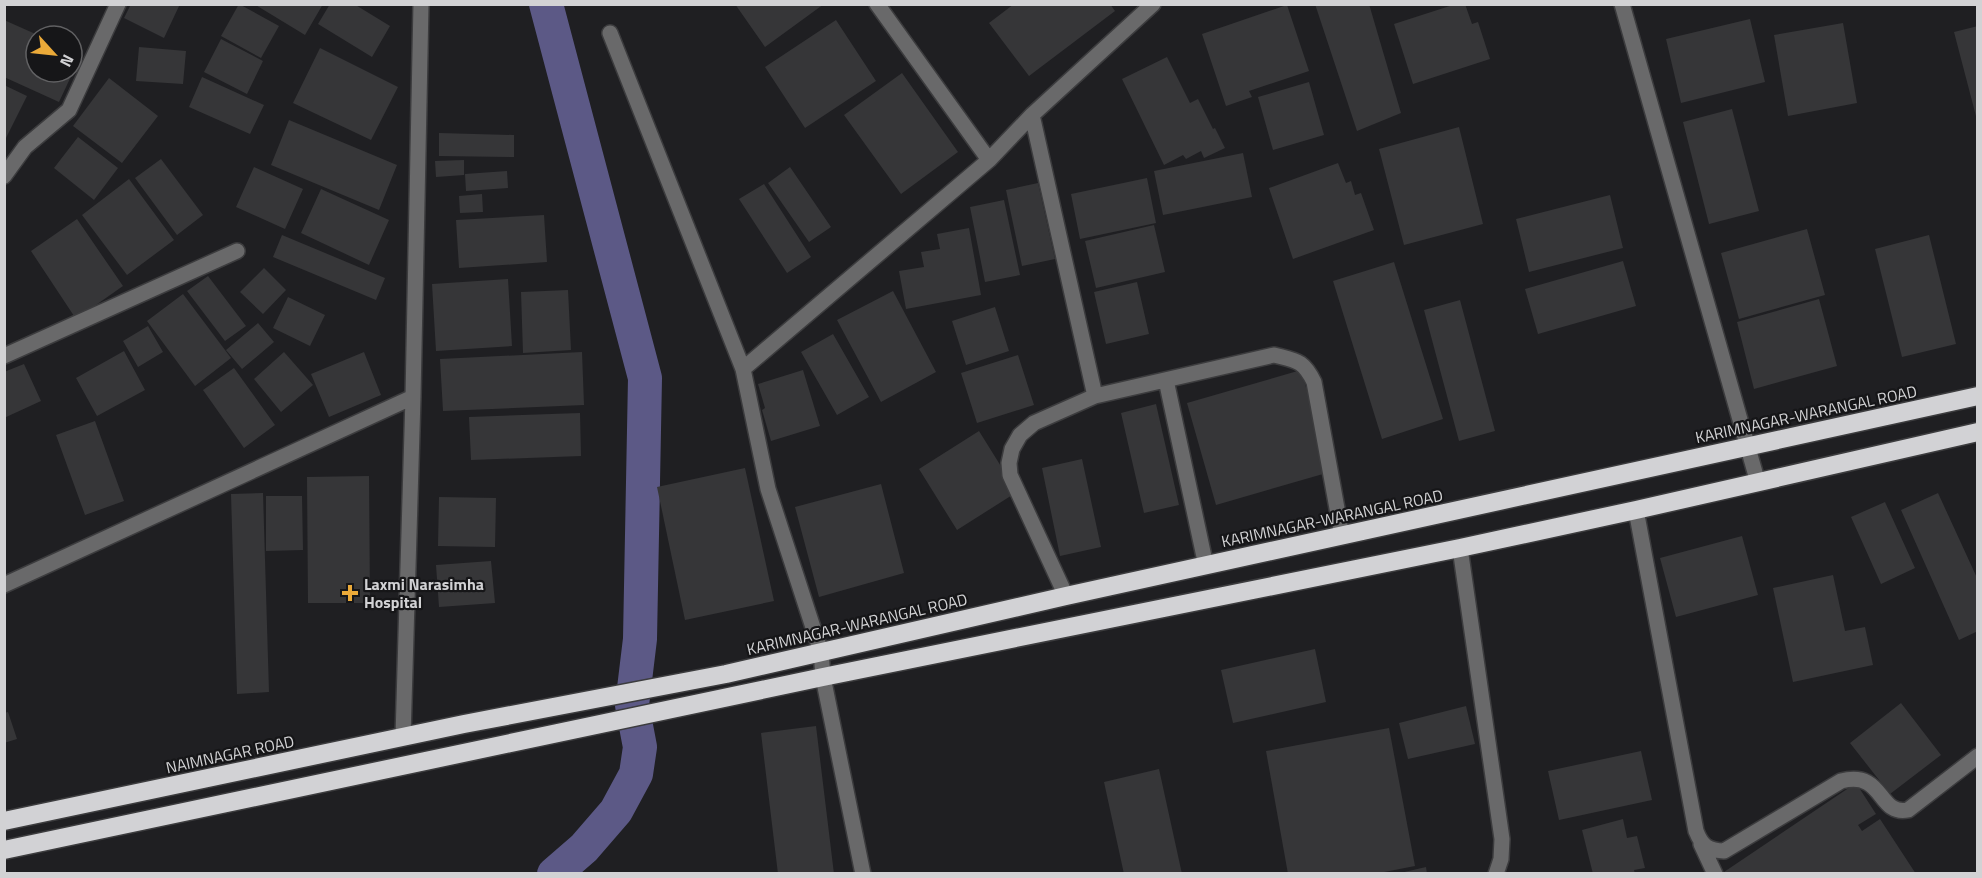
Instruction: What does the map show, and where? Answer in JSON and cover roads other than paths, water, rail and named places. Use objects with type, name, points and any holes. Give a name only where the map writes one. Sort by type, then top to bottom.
[{"type":"highway","name":"KARIMNAGAR-WARANGAL ROAD","points":[[464,724],[695,680],[1977,396]]},
{"type":"highway","points":[[4,850],[701,704],[823,676],[1460,548],[1758,483],[1977,432]]},
{"type":"highway","name":"NAIMNAGAR ROAD","points":[[4,821],[464,724]]},
{"type":"street","points":[[4,176],[25,147],[69,110],[118,4]]},
{"type":"street","points":[[877,4],[989,160]]},
{"type":"street","points":[[743,369],[989,160],[1032,116],[1154,4]]},
{"type":"street","points":[[1622,4],[1758,483]]},
{"type":"street","points":[[403,737],[413,397],[420,5]]},
{"type":"street","points":[[609,33],[743,369],[768,489],[821,652],[823,676],[863,873]]},
{"type":"street","points":[[1032,116],[1095,396]]},
{"type":"street","points":[[4,357],[237,251]]},
{"type":"street","points":[[1066,596],[1010,475],[1009,463],[1012,449],[1020,435],[1034,423],[1095,396],[1274,355],[1294,360],[1307,367],[1314,382],[1342,536]]},
{"type":"street","points":[[1166,380],[1206,566]]},
{"type":"street","points":[[4,585],[413,397]]},
{"type":"street","points":[[1636,510],[1696,831],[1715,873]]},
{"type":"street","points":[[1460,548],[1502,839],[1501,859],[1496,873]]},
{"type":"street","points":[[1701,844],[1710,850],[1724,851],[1841,781],[1854,778],[1866,780],[1891,807],[1900,812],[1908,810],[1977,756]]},
{"type":"waterway","points":[[546,4],[645,378],[640,639],[632,705],[640,747],[636,774],[616,811],[584,848],[554,874]]},
{"type":"place","name":"Laxmi Narasimha Hospital","points":[[350,593]]}]
